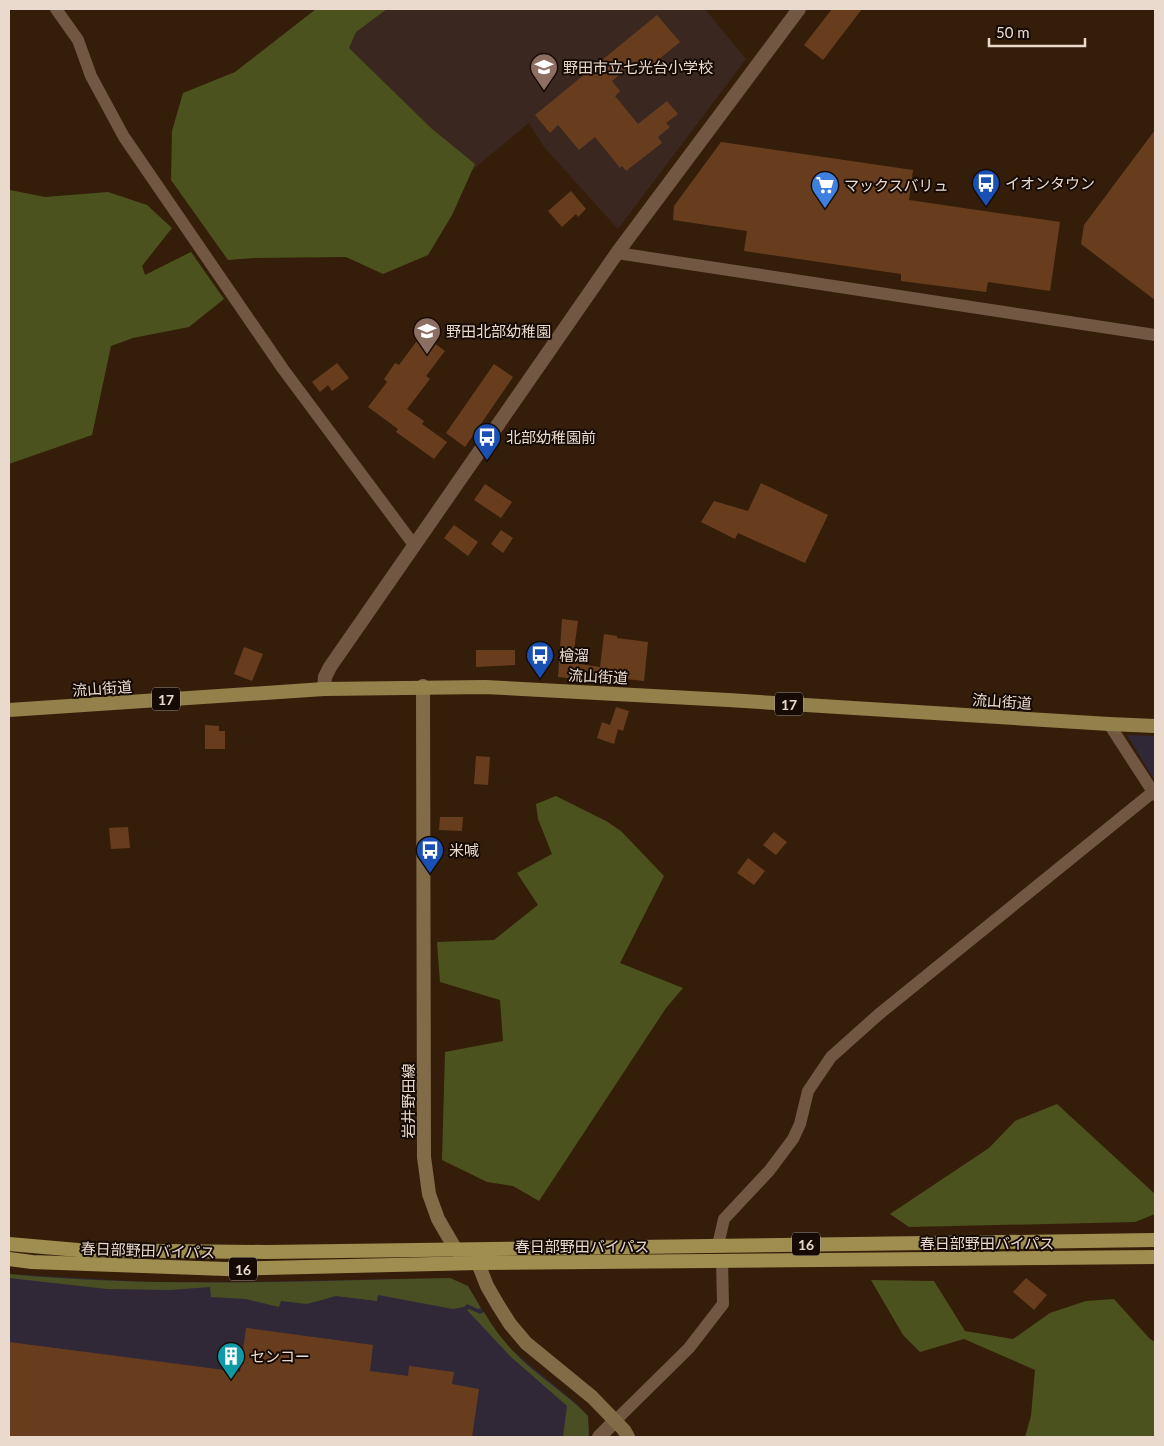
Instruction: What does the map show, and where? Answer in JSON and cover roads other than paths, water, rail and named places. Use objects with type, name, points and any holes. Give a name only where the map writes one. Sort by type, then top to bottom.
[{"type":"highway","name":"春日部野田バイパス","points":[[9,1244],[98,1250],[266,1252],[1155,1240]]},
{"type":"highway","name":"春日部野田バイパス","points":[[9,1259],[32,1262],[226,1269],[478,1263],[1155,1257]]},
{"type":"main road","name":"流山街道","points":[[9,710],[324,689],[423,686],[485,687],[680,697],[1155,726]]},
{"type":"main road","name":"岩井野田線","points":[[423,686],[425,1164],[429,1194],[438,1218],[456,1250]]},
{"type":"main road","points":[[456,1250],[478,1263],[487,1286],[498,1305],[510,1324],[526,1343],[592,1397],[628,1437]]},
{"type":"street","points":[[56,9],[78,40],[91,76],[124,137],[283,369],[414,545]]},
{"type":"street","points":[[324,689],[325,677],[330,667],[414,545],[618,253],[799,9]]},
{"type":"street","points":[[618,253],[1155,334]]},
{"type":"street","points":[[718,1245],[724,1220],[769,1171],[794,1139],[800,1124],[808,1091],[831,1057],[878,1015],[1154,794],[1109,724]]},
{"type":"street","points":[[599,1437],[689,1348],[723,1304],[722,1261]]},
{"type":"place","name":"野田市立七光台小学校","points":[[544,91]]},
{"type":"place","name":"イオンタウン","points":[[986,207]]},
{"type":"place","name":"マックスバリュ","points":[[825,209]]},
{"type":"place","name":"野田北部幼稚園","points":[[427,355]]},
{"type":"place","name":"北部幼稚園前","points":[[487,461]]},
{"type":"place","name":"檜溜","points":[[540,679]]},
{"type":"place","name":"米喊","points":[[430,874]]},
{"type":"place","name":"センコー","points":[[231,1380]]}]
